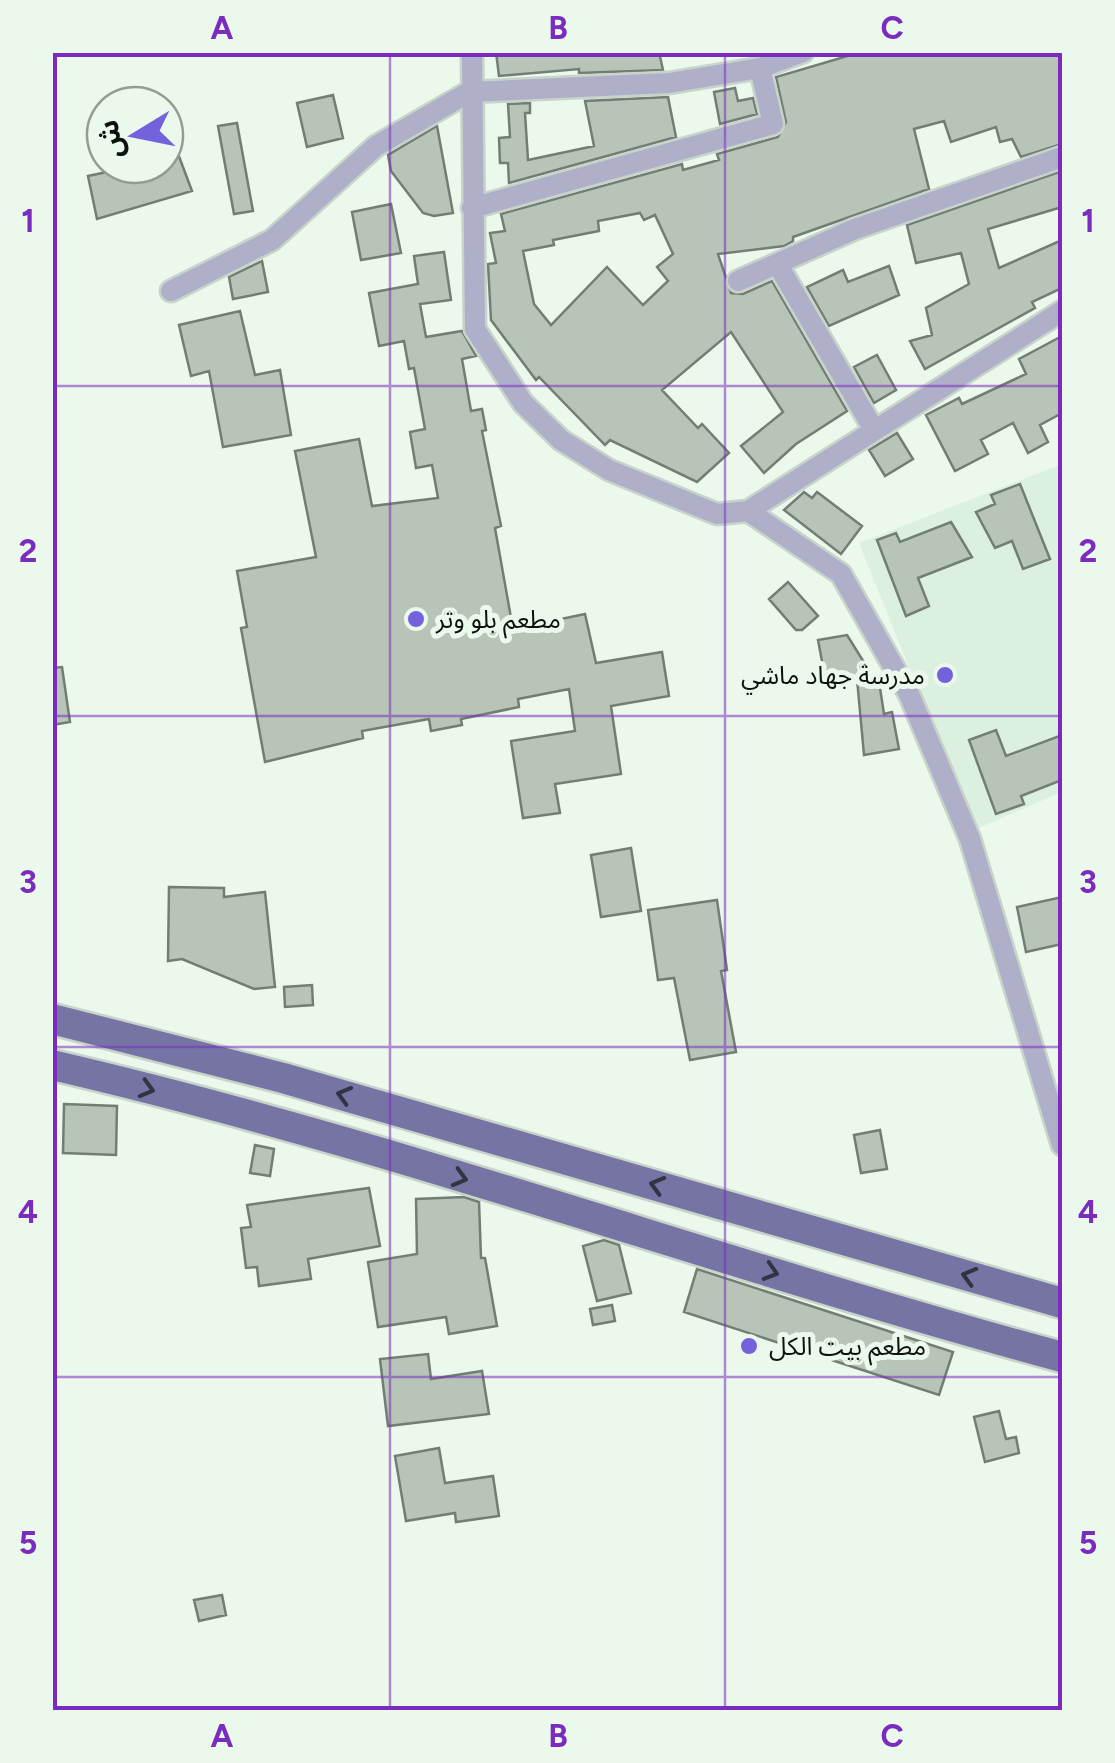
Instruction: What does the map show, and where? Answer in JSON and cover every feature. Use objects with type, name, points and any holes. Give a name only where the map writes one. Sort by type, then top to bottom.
[{"type":"main road","points":[[52,1020],[283,1078],[1062,1303]]},
{"type":"main road","points":[[52,1065],[579,1212],[915,1317],[1062,1357]]},
{"type":"main road","points":[[579,1212],[598,1168]]},
{"type":"street","points":[[472,52],[469,92],[475,329],[524,403],[561,440],[609,470],[717,514],[748,510],[1062,310]]},
{"type":"street","points":[[171,292],[272,240],[376,146],[469,92],[669,83],[760,68],[803,52]]},
{"type":"street","points":[[472,208],[773,124],[760,68]]},
{"type":"street","points":[[738,281],[855,229],[1062,158]]},
{"type":"street","points":[[778,265],[874,430]]},
{"type":"street","points":[[748,510],[841,574],[909,694],[970,839],[1062,1146]]},
{"type":"shaded area","points":[[1062,464],[1062,792],[974,830],[859,543]]},
{"type":"building","points":[[496,52],[659,52],[663,70],[579,73],[579,69],[499,76]]},
{"type":"building","points":[[861,52],[1062,52],[1062,144],[1021,157],[1012,139],[1000,142],[996,127],[951,142],[944,121],[914,129],[929,189],[793,237],[784,246],[718,254],[731,293],[743,294],[772,281],[847,411],[796,444],[764,473],[741,446],[783,412],[731,332],[662,390],[698,428],[702,424],[729,453],[697,482],[610,440],[605,445],[539,377],[536,380],[491,320],[488,264],[496,263],[490,233],[505,231],[501,214],[682,164],[683,170],[719,160],[717,154],[778,137],[786,122],[776,77]],"holes":[[[640,213],[644,220],[655,215],[673,254],[657,267],[668,281],[643,305],[607,267],[551,325],[534,304],[523,251],[554,245],[553,240],[599,231],[598,221]]]},
{"type":"building","points":[[735,88],[738,101],[753,98],[757,114],[720,124],[714,92]]},
{"type":"building","points":[[333,95],[343,138],[307,147],[297,103]]},
{"type":"building","points":[[668,97],[676,137],[509,183],[508,163],[500,163],[499,138],[510,137],[508,104],[530,103],[530,113],[525,113],[528,160],[594,146],[585,101]]},
{"type":"building","points":[[237,123],[253,211],[234,214],[218,126]]},
{"type":"building","points":[[437,126],[453,213],[434,216],[423,213],[391,171],[388,155]]},
{"type":"building","points":[[1062,171],[1062,207],[988,229],[999,268],[1062,240],[1062,288],[1032,302],[1035,308],[925,369],[910,341],[932,335],[926,308],[969,284],[961,253],[916,263],[907,225]]},
{"type":"building","points":[[185,172],[192,191],[97,219],[90,185],[185,185]]},
{"type":"building","points":[[391,204],[401,253],[361,260],[352,212]]},
{"type":"building","points":[[444,252],[451,300],[420,304],[426,337],[462,331],[476,356],[462,359],[471,411],[482,409],[486,430],[482,431],[501,526],[495,528],[513,629],[585,614],[596,663],[662,652],[669,696],[611,706],[621,774],[555,784],[560,813],[523,818],[511,741],[575,731],[569,689],[518,699],[519,707],[461,719],[462,725],[431,731],[429,719],[362,731],[363,738],[265,762],[241,628],[247,627],[237,571],[316,557],[295,451],[359,439],[372,506],[438,498],[432,465],[416,468],[410,432],[425,429],[414,368],[409,369],[404,341],[379,346],[369,293],[418,284],[414,256]]},
{"type":"building","points":[[262,261],[268,292],[233,299],[229,277]]},
{"type":"building","points":[[889,266],[899,295],[829,326],[807,287],[843,270],[848,282]]},
{"type":"building","points":[[240,311],[255,375],[280,370],[291,435],[223,447],[209,371],[191,376],[179,325]]},
{"type":"building","points":[[1062,336],[1062,413],[1040,425],[1048,442],[1028,453],[1013,423],[981,440],[988,454],[955,471],[926,415],[959,398],[962,404],[1026,374],[1019,359]]},
{"type":"building","points":[[877,355],[896,390],[874,403],[854,367]]},
{"type":"building","points":[[897,433],[913,459],[885,476],[869,450]]},
{"type":"building","points":[[1020,484],[1050,559],[1023,569],[1012,541],[995,548],[976,512],[995,504],[991,495]]},
{"type":"building","points":[[804,492],[812,498],[817,492],[862,526],[841,554],[784,510]]},
{"type":"building","points":[[951,522],[972,557],[918,578],[929,606],[906,616],[877,540],[896,533],[900,542]]},
{"type":"building","points":[[788,582],[818,616],[802,630],[796,630],[769,599]]},
{"type":"building","points":[[847,635],[880,688],[884,714],[892,712],[899,749],[864,755],[857,679],[834,684],[831,670],[824,672],[818,640]]},
{"type":"building","points":[[62,667],[70,722],[52,725],[52,668]]},
{"type":"building","points":[[996,730],[1006,756],[1062,735],[1062,780],[1021,796],[1024,804],[996,814],[969,740]]},
{"type":"building","points":[[631,848],[641,911],[601,917],[591,855]]},
{"type":"building","points":[[169,887],[224,888],[224,897],[265,892],[275,987],[254,989],[182,959],[168,961]]},
{"type":"building","points":[[1062,897],[1062,944],[1026,952],[1017,907]]},
{"type":"building","points":[[717,900],[727,970],[721,971],[736,1052],[690,1060],[674,978],[658,980],[648,910]]},
{"type":"building","points":[[312,985],[313,1005],[285,1007],[284,987]]},
{"type":"building","points":[[64,1104],[117,1106],[116,1155],[63,1153]]},
{"type":"building","points":[[880,1130],[887,1169],[861,1173],[854,1135]]},
{"type":"building","points":[[255,1145],[274,1149],[270,1176],[250,1173]]},
{"type":"building","points":[[369,1188],[380,1246],[308,1259],[311,1279],[259,1286],[257,1267],[246,1268],[241,1228],[251,1227],[247,1205]]},
{"type":"building","points":[[464,1197],[479,1202],[481,1258],[485,1258],[497,1326],[449,1334],[446,1317],[378,1327],[368,1262],[417,1254],[416,1199]]},
{"type":"building","points":[[604,1240],[619,1245],[631,1293],[597,1301],[583,1246]]},
{"type":"building","points":[[697,1269],[953,1352],[939,1395],[684,1312]]},
{"type":"building","points":[[612,1305],[615,1321],[593,1325],[590,1309]]},
{"type":"building","points":[[428,1354],[431,1379],[482,1371],[489,1414],[388,1426],[380,1359]]},
{"type":"building","points":[[999,1411],[1006,1439],[1016,1437],[1019,1453],[985,1462],[974,1417]]},
{"type":"building","points":[[439,1448],[445,1483],[493,1476],[499,1516],[456,1522],[455,1513],[406,1521],[395,1456]]},
{"type":"building","points":[[222,1595],[226,1615],[199,1621],[194,1600]]},
{"type":"place","name":"مطعم بلو وتر","points":[[416,619]]},
{"type":"place","name":"مدرسة جهاد ماشي","points":[[945,675]]},
{"type":"place","name":"مطعم بيت الكل","points":[[749,1346]]}]
